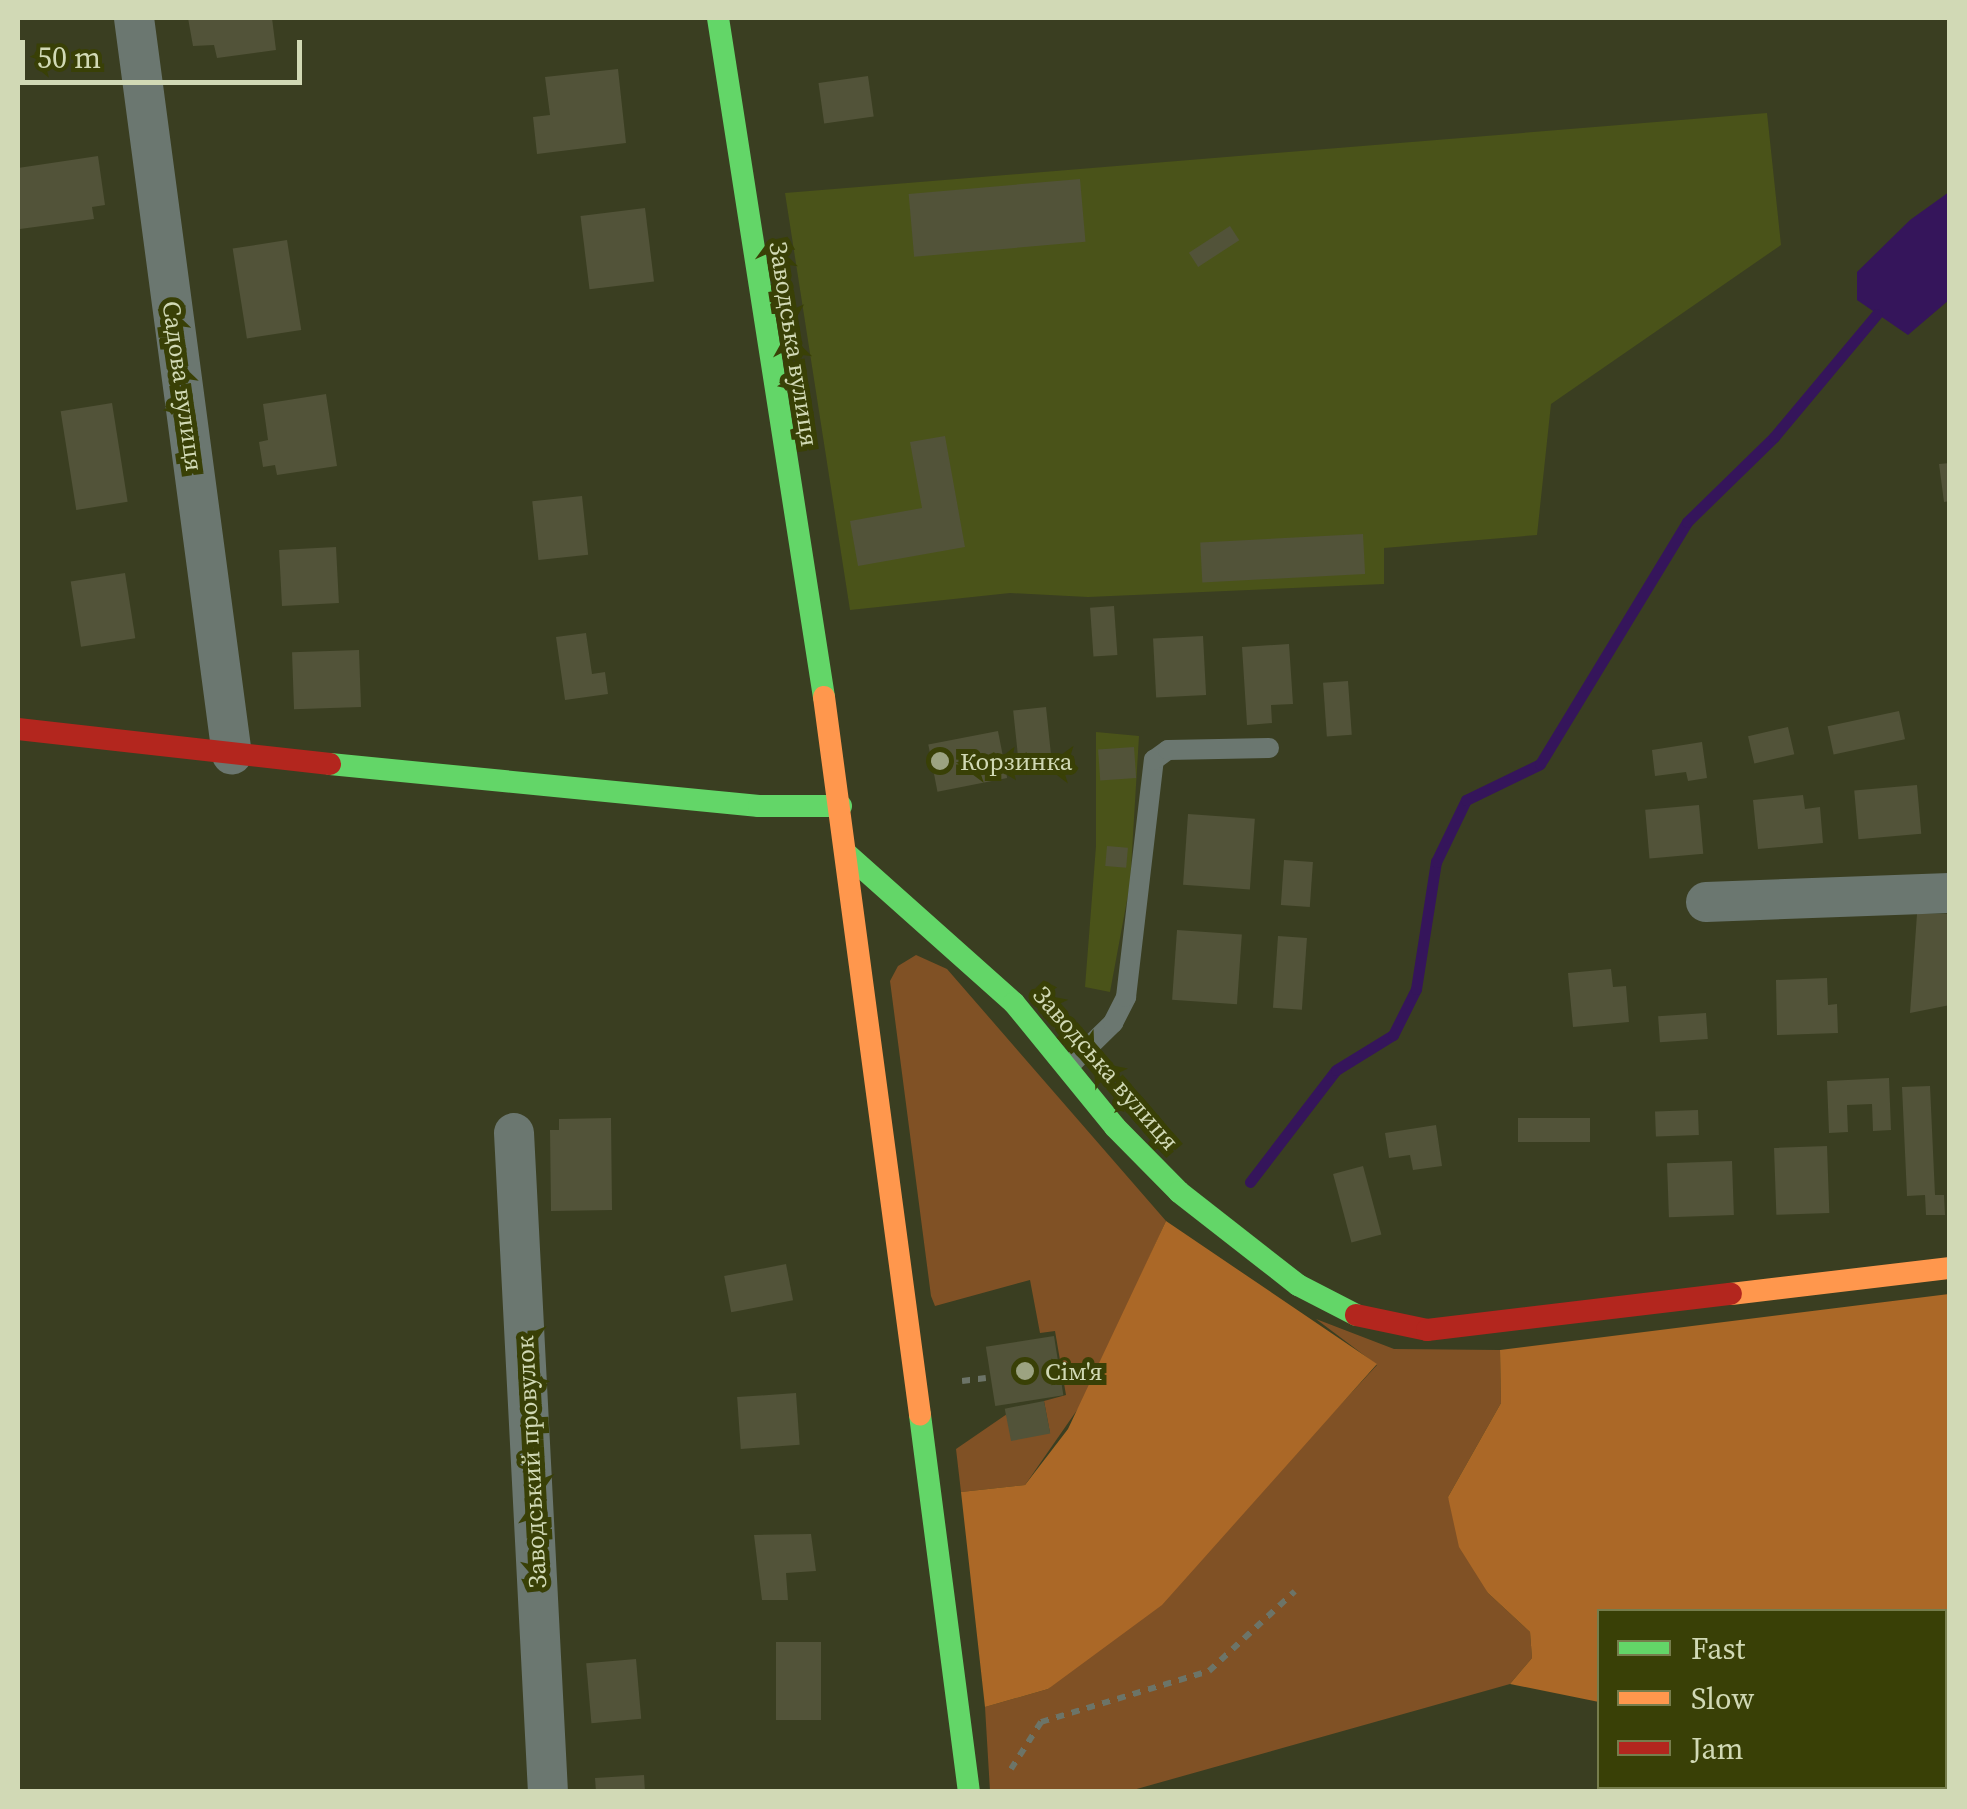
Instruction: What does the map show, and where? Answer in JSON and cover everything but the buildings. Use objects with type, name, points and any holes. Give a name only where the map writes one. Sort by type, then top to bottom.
[{"type":"street","name":"Садова вулиця","points":[[134,18],[232,756]]},
{"type":"street","name":"Заводська вулиця","points":[[718,18],[848,855],[969,1792]]},
{"type":"street","points":[[18,729],[232,756],[758,806],[841,806]]},
{"type":"street","name":"Заводська вулиця","points":[[848,855],[1014,1003],[1115,1127],[1219,1226],[1298,1285],[1375,1323],[1428,1330],[1950,1268]]},
{"type":"street","points":[[1706,902],[1950,893]]},
{"type":"street","name":"Заводський провулок","points":[[514,1133],[548,1792]]},
{"type":"lane","points":[[1067,1067],[1113,1023],[1126,996],[1154,760],[1168,750],[1270,748]]},
{"type":"path","points":[[1006,1778],[1041,1722],[1209,1671],[1295,1591]]},
{"type":"shaded area","points":[[1767,113],[1781,245],[1551,404],[1537,535],[1384,548],[1384,584],[1088,597],[1010,593],[850,610],[785,193]]},
{"type":"shaded area","points":[[1949,192],[1949,300],[1908,335],[1857,300],[1857,272],[1910,220]]},
{"type":"shaded area","points":[[1096,732],[1139,736],[1130,884],[1110,992],[1085,987],[1096,846]]},
{"type":"shaded area","points":[[916,955],[947,969],[1166,1221],[1084,1400],[1025,1485],[961,1492],[956,1449],[1007,1414],[1050,1433],[1044,1401],[1066,1395],[1055,1331],[1040,1333],[1030,1280],[935,1306],[931,1296],[890,981],[898,966]]},
{"type":"shaded area","points":[[1166,1221],[1377,1364],[1162,1605],[1048,1689],[985,1707],[961,1492],[1025,1485],[1068,1429]]},
{"type":"shaded area","points":[[1949,1294],[1949,1791],[1862,1789],[1947,1789],[1947,1609],[1597,1609],[1597,1702],[1510,1684],[1532,1658],[1530,1632],[1488,1593],[1459,1547],[1448,1497],[1501,1403],[1500,1350]]},
{"type":"shaded area","points":[[1316,1319],[1394,1349],[1500,1350],[1501,1403],[1448,1497],[1488,1593],[1530,1632],[1532,1658],[1510,1684],[1126,1792],[990,1791],[985,1707],[1048,1689],[1269,1482],[1377,1365]]},
{"type":"waterway","points":[[1250,1182],[1336,1070],[1393,1035],[1416,989],[1436,862],[1466,800],[1540,764],[1687,522],[1774,437],[1877,314]]},
{"type":"traffic: fast","points":[[718,18],[824,697]]},
{"type":"traffic: fast","points":[[330,764],[759,806],[841,806]]},
{"type":"traffic: fast","points":[[848,855],[1014,1003],[1115,1127],[1179,1192],[1298,1285],[1356,1315]]},
{"type":"traffic: fast","points":[[920,1415],[969,1792]]},
{"type":"traffic: slow","points":[[824,697],[920,1415]]},
{"type":"traffic: slow","points":[[1731,1294],[1950,1268]]},
{"type":"traffic: jam","points":[[18,729],[330,764]]},
{"type":"traffic: jam","points":[[1356,1315],[1427,1330],[1731,1294]]},
{"type":"place","name":"Корзинка","points":[[940,761]]},
{"type":"place","name":"Сім'я","points":[[1025,1371]]}]
